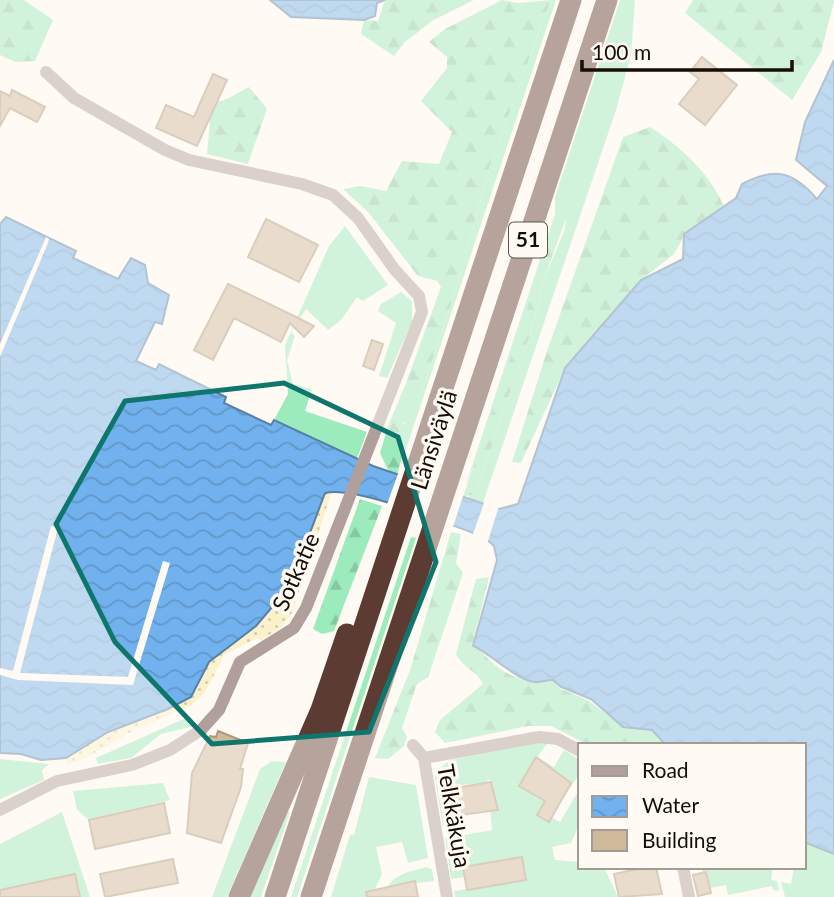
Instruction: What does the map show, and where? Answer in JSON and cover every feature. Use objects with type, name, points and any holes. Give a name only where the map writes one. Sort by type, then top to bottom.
[{"type":"highway","name":"Länsiväylä","points":[[275,897],[571,0]]},
{"type":"highway","name":"Länsiväylä","points":[[311,897],[607,0]]},
{"type":"highway","points":[[239,897],[321,710],[349,631],[381,579]]},
{"type":"street","name":"Sotkatie","points":[[0,810],[57,781],[142,762],[170,750],[204,728],[219,710],[240,662],[294,628],[306,608],[422,312],[419,296],[395,270],[358,218],[333,195],[302,184],[189,160],[165,150],[74,98],[46,72]]},
{"type":"street","points":[[424,758],[539,737],[558,739],[578,750]]},
{"type":"street","name":"Telkkäkuja","points":[[413,745],[424,758],[447,897]]},
{"type":"street","points":[[683,869],[689,897]]},
{"type":"highlighted area","points":[[284,383],[398,437],[436,562],[369,732],[212,744],[115,642],[56,524],[125,401]]},
{"type":"green space","points":[[0,0],[24,0],[53,20],[35,61],[15,62],[0,55]]},
{"type":"green space","points":[[385,0],[474,0],[432,21],[405,42],[394,56],[361,34],[364,20],[378,21]]},
{"type":"green space","points":[[502,0],[518,3],[551,0],[491,163],[455,292],[420,397],[408,397],[404,394],[406,383],[441,287],[437,281],[418,276],[368,212],[343,189],[361,186],[386,191],[402,161],[439,164],[452,132],[421,101],[447,68],[447,57],[429,42],[445,29]]},
{"type":"green space","points":[[551,0],[556,0],[401,464],[409,428],[403,422],[388,426],[406,383],[405,394],[408,397],[420,397],[455,292],[491,163]]},
{"type":"green space","points":[[620,0],[635,0],[631,55],[617,107],[483,503],[466,498],[472,495],[479,483],[531,332],[544,279],[565,229],[566,218],[466,486],[468,478],[555,214],[555,197]]},
{"type":"green space","points":[[693,0],[834,2],[821,52],[792,100],[685,13]]},
{"type":"green space","points":[[249,87],[267,109],[248,164],[207,154],[210,123],[197,108],[227,99]]},
{"type":"green space","points":[[650,127],[703,172],[724,207],[685,234],[674,254],[641,280],[565,368],[521,463],[512,462],[547,351],[623,137]]},
{"type":"green space","points":[[563,215],[566,218],[544,279],[531,332],[479,483],[472,495],[463,497],[558,218]]},
{"type":"green space","points":[[345,226],[388,285],[363,301],[357,297],[341,320],[328,330],[306,309],[291,332],[295,336],[287,360],[293,384],[312,389],[305,411],[367,432],[357,458],[274,420],[288,394],[285,345],[329,246]]},
{"type":"green space","points":[[401,292],[412,301],[412,322],[387,378],[379,376],[396,323],[378,311],[381,304]]},
{"type":"green space","points":[[398,420],[410,428],[397,475],[388,470],[380,453],[388,426]]},
{"type":"green space","points":[[360,499],[382,506],[334,631],[322,634],[313,629]]},
{"type":"green space","points":[[451,532],[461,534],[456,563],[463,573],[428,677],[417,684],[402,728],[407,737],[404,746],[388,759],[375,758],[410,670]]},
{"type":"green space","points":[[411,537],[416,538],[297,897],[291,897]]},
{"type":"green space","points":[[489,577],[472,647],[507,673],[530,681],[553,681],[561,689],[588,700],[623,727],[652,730],[664,743],[584,743],[551,726],[528,726],[445,743],[435,732],[440,720],[483,684],[456,654],[476,579]]},
{"type":"green space","points":[[186,718],[192,719],[195,726],[161,734],[131,758],[98,764],[96,758]]},
{"type":"green space","points":[[532,743],[548,743],[537,757],[554,767],[564,750],[578,759],[578,776],[551,817],[560,822],[578,791],[578,827],[571,843],[552,847],[555,860],[578,862],[578,869],[605,869],[618,897],[455,897],[454,891],[526,879],[522,857],[464,867],[465,877],[451,879],[445,838],[455,832],[465,835],[492,830],[490,810],[495,808],[490,779],[484,783],[450,786],[454,816],[451,828],[443,826],[434,773],[450,760]]},
{"type":"green space","points":[[0,759],[49,764],[42,770],[44,780],[0,799]]},
{"type":"green space","points":[[272,761],[286,762],[227,897],[212,897],[260,769]]},
{"type":"green space","points":[[369,777],[416,785],[428,858],[408,863],[402,842],[376,847],[382,874],[374,891],[375,897],[331,897],[350,835],[354,835]]},
{"type":"green space","points":[[163,783],[170,800],[89,820],[77,810],[73,791]]},
{"type":"green space","points":[[287,811],[290,812],[261,897],[248,897]]},
{"type":"green space","points":[[62,812],[90,897],[0,897],[0,844]]},
{"type":"green space","points":[[806,843],[834,854],[834,897],[785,897],[781,882],[791,884],[794,869],[806,869]]},
{"type":"green space","points":[[426,867],[432,869],[434,881],[388,887],[399,876]]},
{"type":"green space","points":[[702,869],[773,869],[771,880],[777,881],[779,891],[773,890],[772,886],[728,895],[726,885],[710,888],[707,871],[702,872]]},
{"type":"sand","points":[[332,491],[292,614],[280,628],[261,640],[257,638],[224,655],[206,691],[191,705],[139,728],[80,761],[66,764],[66,758],[108,732],[168,709],[196,691],[209,662],[256,626],[290,586],[325,493]]},
{"type":"water","points":[[270,0],[385,0],[377,3],[375,16],[364,20],[291,17]]},
{"type":"water","points":[[834,60],[834,854],[806,843],[806,743],[664,743],[652,730],[623,727],[591,699],[561,687],[553,680],[537,682],[522,678],[473,646],[497,560],[494,546],[484,537],[427,516],[380,500],[339,492],[325,493],[290,586],[256,626],[209,662],[191,697],[168,709],[108,732],[66,758],[41,760],[21,754],[0,753],[0,224],[6,217],[76,251],[73,258],[118,279],[131,258],[145,265],[148,283],[169,295],[162,324],[155,322],[136,361],[156,370],[159,364],[226,397],[224,403],[271,425],[274,420],[373,466],[499,509],[518,504],[565,368],[641,280],[683,259],[684,234],[736,198],[742,184],[765,175],[792,178],[817,199],[827,186],[796,160],[805,122]]},
{"type":"pier","points":[[46,237],[49,239],[48,243],[0,357],[0,344]]},
{"type":"pier","points":[[399,471],[464,493],[452,530],[386,507]]},
{"type":"pier","points":[[485,500],[499,506],[487,544],[472,537]]},
{"type":"pier","points":[[51,526],[58,528],[20,673],[128,677],[163,561],[170,563],[133,685],[18,680],[0,675],[0,668],[13,671]]},
{"type":"building","points":[[702,57],[737,85],[705,125],[679,104],[699,79],[690,72]]},
{"type":"building","points":[[213,74],[227,80],[197,146],[156,128],[166,105],[194,117]]},
{"type":"building","points":[[12,90],[45,107],[37,122],[10,108],[0,126],[0,91],[10,96]]},
{"type":"building","points":[[266,219],[318,245],[299,282],[248,257]]},
{"type":"building","points":[[228,284],[314,326],[304,337],[290,323],[281,342],[234,318],[213,360],[194,350]]},
{"type":"building","points":[[372,340],[383,344],[374,370],[363,366]]},
{"type":"building","points":[[218,731],[248,743],[240,769],[243,769],[241,787],[221,843],[187,833],[192,773],[210,736],[216,737]]},
{"type":"building","points":[[536,757],[571,783],[549,822],[537,815],[545,801],[519,786]]},
{"type":"building","points":[[491,782],[498,810],[454,816],[450,789]]},
{"type":"building","points":[[164,803],[170,833],[95,849],[89,820]]},
{"type":"building","points":[[522,857],[526,880],[467,890],[463,867]]},
{"type":"building","points":[[173,859],[178,883],[105,897],[100,874]]},
{"type":"building","points":[[638,869],[656,869],[662,894],[619,897],[614,874]]},
{"type":"building","points":[[706,872],[711,893],[698,896],[693,875]]},
{"type":"building","points":[[75,874],[80,897],[0,897],[0,890]]},
{"type":"building","points":[[415,881],[418,897],[367,897],[366,892]]}]
